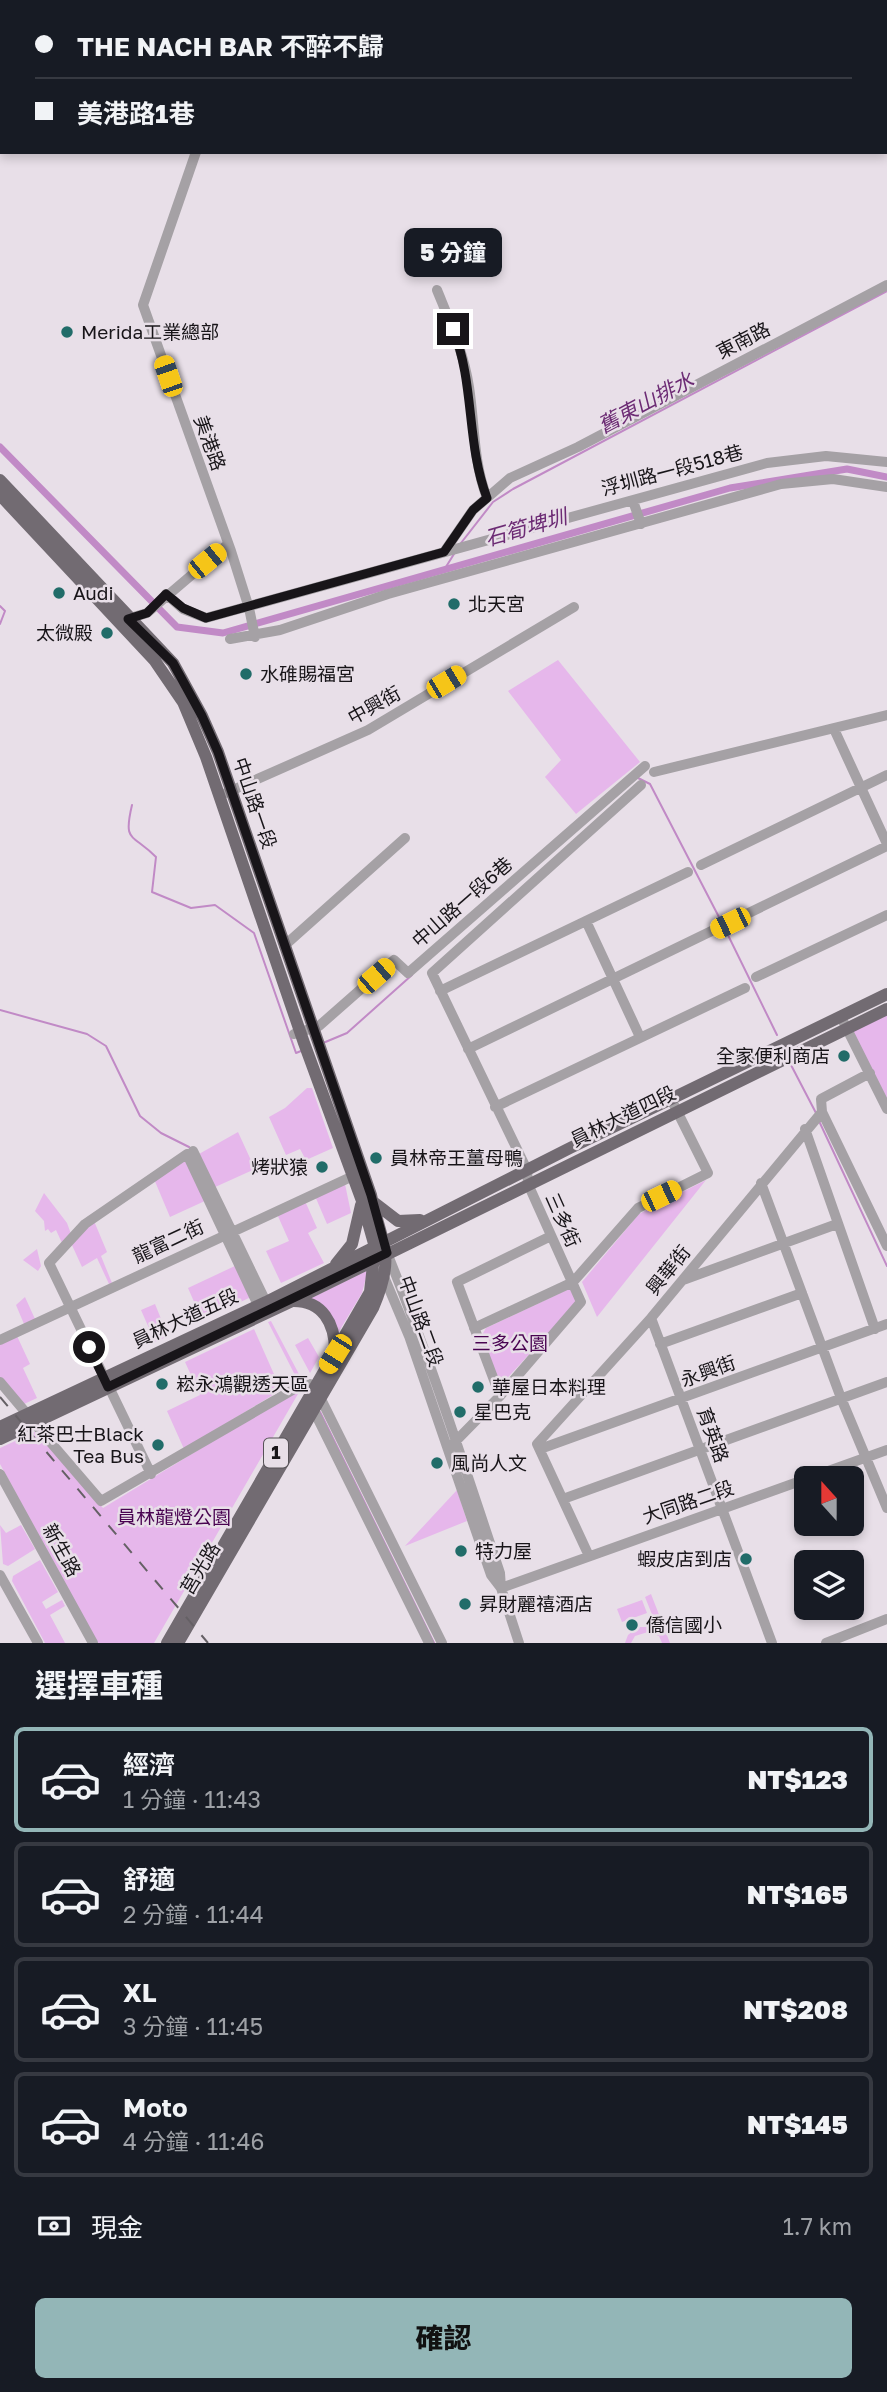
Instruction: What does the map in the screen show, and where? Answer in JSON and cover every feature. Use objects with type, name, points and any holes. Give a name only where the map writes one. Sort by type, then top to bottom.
[{"type":"main road","name":"中山路一段","points":[[0,480],[128,619],[173,663],[202,716],[305,1036]]},
{"type":"main road","name":"中山路一段","points":[[0,495],[155,661],[183,702],[225,794],[284,946],[305,1036]]},
{"type":"main road","name":"員林大道四段","points":[[380,1250],[528,1184],[676,1112],[843,1023],[887,994]]},
{"type":"main road","name":"員林大道四段","points":[[380,1250],[427,1219],[671,1099],[843,1023],[887,1009]]},
{"type":"main road","name":"1","points":[[305,1036],[317,1062]]},
{"type":"main road","name":"中山路二段","points":[[317,1062],[353,1176],[367,1200]]},
{"type":"main road","name":"中山路二段","points":[[317,1062],[367,1200],[380,1250]]},
{"type":"main road","points":[[322,1274],[343,1257],[352,1244],[367,1200],[398,1221],[427,1219]]},
{"type":"main road","name":"員林大道五段","points":[[0,1438],[30,1418],[322,1274],[380,1250]]},
{"type":"main road","name":"員林大道五段","points":[[105,1382],[292,1301],[380,1250]]},
{"type":"main road","name":"莒光路","points":[[167,1643],[314,1398],[373,1308],[385,1277],[380,1250]]},
{"type":"main road","name":"莒光路","points":[[178,1643],[370,1292],[380,1250]]},
{"type":"main road","points":[[292,1301],[312,1304],[327,1315],[334,1331],[335,1354]]},
{"type":"main road","name":"員林大道五段","points":[[0,1427],[30,1418]]},
{"type":"street","name":"美港路","points":[[195,154],[143,305],[228,544],[249,608],[255,637]]},
{"type":"street","name":"東南路","points":[[449,551],[473,510],[510,478],[578,447],[887,285]]},
{"type":"street","points":[[437,290],[463,360],[469,389],[472,441],[478,475],[487,498]]},
{"type":"street","name":"浮圳路一段518巷","points":[[163,597],[206,618],[767,463],[826,456],[887,461]]},
{"type":"street","points":[[230,639],[255,637],[388,594],[781,484],[833,479],[887,487]]},
{"type":"street","points":[[633,500],[641,524]]},
{"type":"street","points":[[109,614],[128,619],[150,609],[228,544]]},
{"type":"street","name":"中興街","points":[[225,794],[368,730],[574,607]]},
{"type":"street","points":[[468,1049],[887,845],[834,729],[887,715]]},
{"type":"street","name":"中山路一段6巷","points":[[305,1036],[394,960],[408,973],[649,769],[834,729]]},
{"type":"street","points":[[701,865],[887,775]]},
{"type":"street","name":"三多街","points":[[448,1449],[500,1396],[581,1302],[528,1184],[527,1170],[432,973],[641,785]]},
{"type":"street","points":[[284,946],[405,838]]},
{"type":"street","points":[[440,991],[688,872]]},
{"type":"street","points":[[756,977],[887,915]]},
{"type":"street","points":[[586,921],[640,1037]]},
{"type":"street","points":[[495,1107],[745,988]]},
{"type":"street","points":[[843,1023],[887,1109]]},
{"type":"street","name":"興華街","points":[[539,1446],[651,1318],[805,1129],[820,1115],[821,1099],[870,1073]]},
{"type":"street","points":[[474,1328],[573,1282],[638,1208],[708,1173],[671,1099]]},
{"type":"street","points":[[820,1115],[887,1246]]},
{"type":"street","points":[[805,1129],[875,1329]]},
{"type":"street","points":[[151,1474],[49,1264],[85,1224],[190,1152],[262,1304]]},
{"type":"street","name":"龍富二街","points":[[0,1340],[353,1176]]},
{"type":"street","points":[[761,1183],[841,1398],[887,1506]]},
{"type":"street","points":[[682,1280],[837,1224]]},
{"type":"street","points":[[500,1396],[457,1282],[551,1236]]},
{"type":"street","name":"中山路二段","points":[[380,1250],[419,1333],[500,1573],[501,1588],[519,1643]]},
{"type":"street","points":[[697,1262],[706,1271]]},
{"type":"street","name":"中山路二段","points":[[385,1277],[409,1336],[491,1575],[501,1588]]},
{"type":"street","points":[[660,1343],[802,1293]]},
{"type":"street","name":"育英路","points":[[651,1318],[772,1643]]},
{"type":"street","name":"永興街","points":[[539,1446],[681,1400],[887,1324]]},
{"type":"street","points":[[0,1382],[101,1502],[296,1388],[310,1384],[314,1398],[429,1643]]},
{"type":"street","points":[[563,1499],[887,1382]]},
{"type":"street","points":[[314,1398],[442,1643]]},
{"type":"street","points":[[539,1446],[589,1556]]},
{"type":"street","name":"大同路二段","points":[[501,1588],[887,1450]]},
{"type":"street","name":"新生路","points":[[0,1474],[93,1643]]},
{"type":"street","points":[[0,1575],[37,1643]]},
{"type":"street","points":[[826,1643],[887,1619]]},
{"type":"green space","points":[[558,660],[640,762],[576,814],[545,777],[561,760],[508,691]]},
{"type":"green space","points":[[887,1009],[887,1109],[846,1029]]},
{"type":"green space","points":[[307,1088],[312,1088],[333,1148],[306,1160],[300,1149],[286,1155],[269,1117],[285,1108]]},
{"type":"green space","points":[[238,1132],[255,1169],[213,1188],[199,1154]]},
{"type":"green space","points":[[184,1160],[189,1162],[207,1200],[170,1217],[154,1179]]},
{"type":"green space","points":[[706,1180],[597,1317],[582,1282],[639,1214]]},
{"type":"green space","points":[[345,1184],[351,1213],[327,1224],[315,1196]]},
{"type":"green space","points":[[44,1193],[67,1223],[71,1234],[62,1243],[56,1230],[51,1233],[48,1229],[45,1231],[44,1221],[35,1211]]},
{"type":"green space","points":[[305,1201],[317,1228],[308,1233],[324,1263],[281,1283],[266,1251],[289,1241],[277,1214]]},
{"type":"green space","points":[[94,1221],[107,1252],[101,1256],[112,1283],[109,1284],[97,1258],[82,1267],[71,1243]]},
{"type":"green space","points":[[37,1249],[41,1266],[38,1271],[23,1260]]},
{"type":"green space","points":[[237,1265],[251,1297],[202,1320],[188,1288]]},
{"type":"green space","points":[[368,1270],[362,1293],[338,1333],[307,1300]]},
{"type":"green space","name":"三多公園","points":[[571,1288],[579,1300],[500,1386],[482,1335],[486,1328]]},
{"type":"green space","points":[[25,1297],[35,1319],[24,1324],[16,1305]]},
{"type":"green space","points":[[155,1304],[168,1336],[155,1342],[141,1310]]},
{"type":"green space","points":[[271,1321],[301,1378],[298,1381],[268,1322]]},
{"type":"green space","points":[[254,1329],[281,1390],[184,1449],[167,1411],[200,1395],[185,1362]]},
{"type":"green space","points":[[17,1336],[30,1364],[23,1368],[37,1398],[22,1405],[0,1378],[0,1344]]},
{"type":"green space","points":[[308,1338],[319,1357],[310,1373],[295,1345]]},
{"type":"green space","name":"員林龍燈公園","points":[[302,1387],[154,1643],[97,1643],[0,1464],[0,1448],[37,1431],[103,1508]]},
{"type":"green space","points":[[457,1490],[467,1521],[405,1546]]},
{"type":"green space","points":[[0,1525],[6,1533],[21,1525],[35,1549],[8,1566],[3,1564]]},
{"type":"green space","points":[[40,1560],[58,1592],[42,1602],[46,1609],[62,1600],[65,1606],[50,1615],[65,1643],[45,1643],[12,1581],[13,1576]]},
{"type":"green space","points":[[651,1594],[670,1643],[662,1643],[659,1636],[648,1632],[635,1636],[631,1643],[625,1643],[628,1635],[638,1627],[657,1627],[645,1597]]},
{"type":"green space","points":[[642,1600],[647,1613],[622,1622],[617,1609]]},
{"type":"waterway","name":"舊東山排水","points":[[461,543],[493,502],[513,489],[887,291]]},
{"type":"waterway","name":"石筍埤圳","points":[[0,447],[177,627],[223,633],[730,488],[847,469],[887,477]]},
{"type":"waterway","name":"舊東山排水","points":[[444,570],[454,554]]},
{"type":"waterway","points":[[0,606],[5,611],[0,624]]},
{"type":"waterway","points":[[638,778],[650,784],[721,921]]},
{"type":"waterway","points":[[132,805],[129,832],[156,857],[152,892],[191,908],[215,905],[254,933],[296,1053],[301,1051]]},
{"type":"waterway","points":[[725,929],[777,1035]]},
{"type":"waterway","points":[[323,1043],[347,1033],[412,975]]},
{"type":"waterway","points":[[0,1010],[87,1034],[106,1046],[140,1116],[161,1133],[189,1147]]},
{"type":"waterway","points":[[791,1065],[816,1113]]},
{"type":"waterway","points":[[819,1121],[887,1266]]},
{"type":"waterway","points":[[320,1412],[434,1643]]},
{"type":"railway","points":[[0,1397],[208,1643]]},
{"type":"place","name":"Merida工業總部","points":[[67,332]]},
{"type":"place","name":"Audi","points":[[59,593]]},
{"type":"place","name":"北天宮","points":[[454,604]]},
{"type":"place","name":"太微殿","points":[[107,633]]},
{"type":"place","name":"水碓賜福宮","points":[[246,674]]},
{"type":"place","name":"全家便利商店","points":[[844,1056]]},
{"type":"place","name":"員林帝王薑母鴨","points":[[376,1158]]},
{"type":"place","name":"烤狀猿","points":[[322,1167]]},
{"type":"place","name":"崧永鴻觀透天區","points":[[162,1384]]},
{"type":"place","name":"華屋日本料理","points":[[478,1387]]},
{"type":"place","name":"星巴克","points":[[460,1412]]},
{"type":"place","name":"紅茶巴士Black Tea Bus","points":[[158,1445]]},
{"type":"place","name":"風尚人文","points":[[437,1463]]},
{"type":"place","name":"特力屋","points":[[461,1551]]},
{"type":"place","name":"蝦皮店到店","points":[[746,1559]]},
{"type":"place","name":"昇財麗禧酒店","points":[[465,1604]]},
{"type":"place","name":"僑信國小","points":[[632,1625]]},
{"type":"route","points":[[89,1347],[108,1387],[292,1301],[387,1253],[371,1195],[218,752],[173,663],[128,619],[147,613],[166,594],[183,608],[206,618],[444,552],[473,510],[487,498],[478,475],[472,441],[469,389],[453,329]]}]
